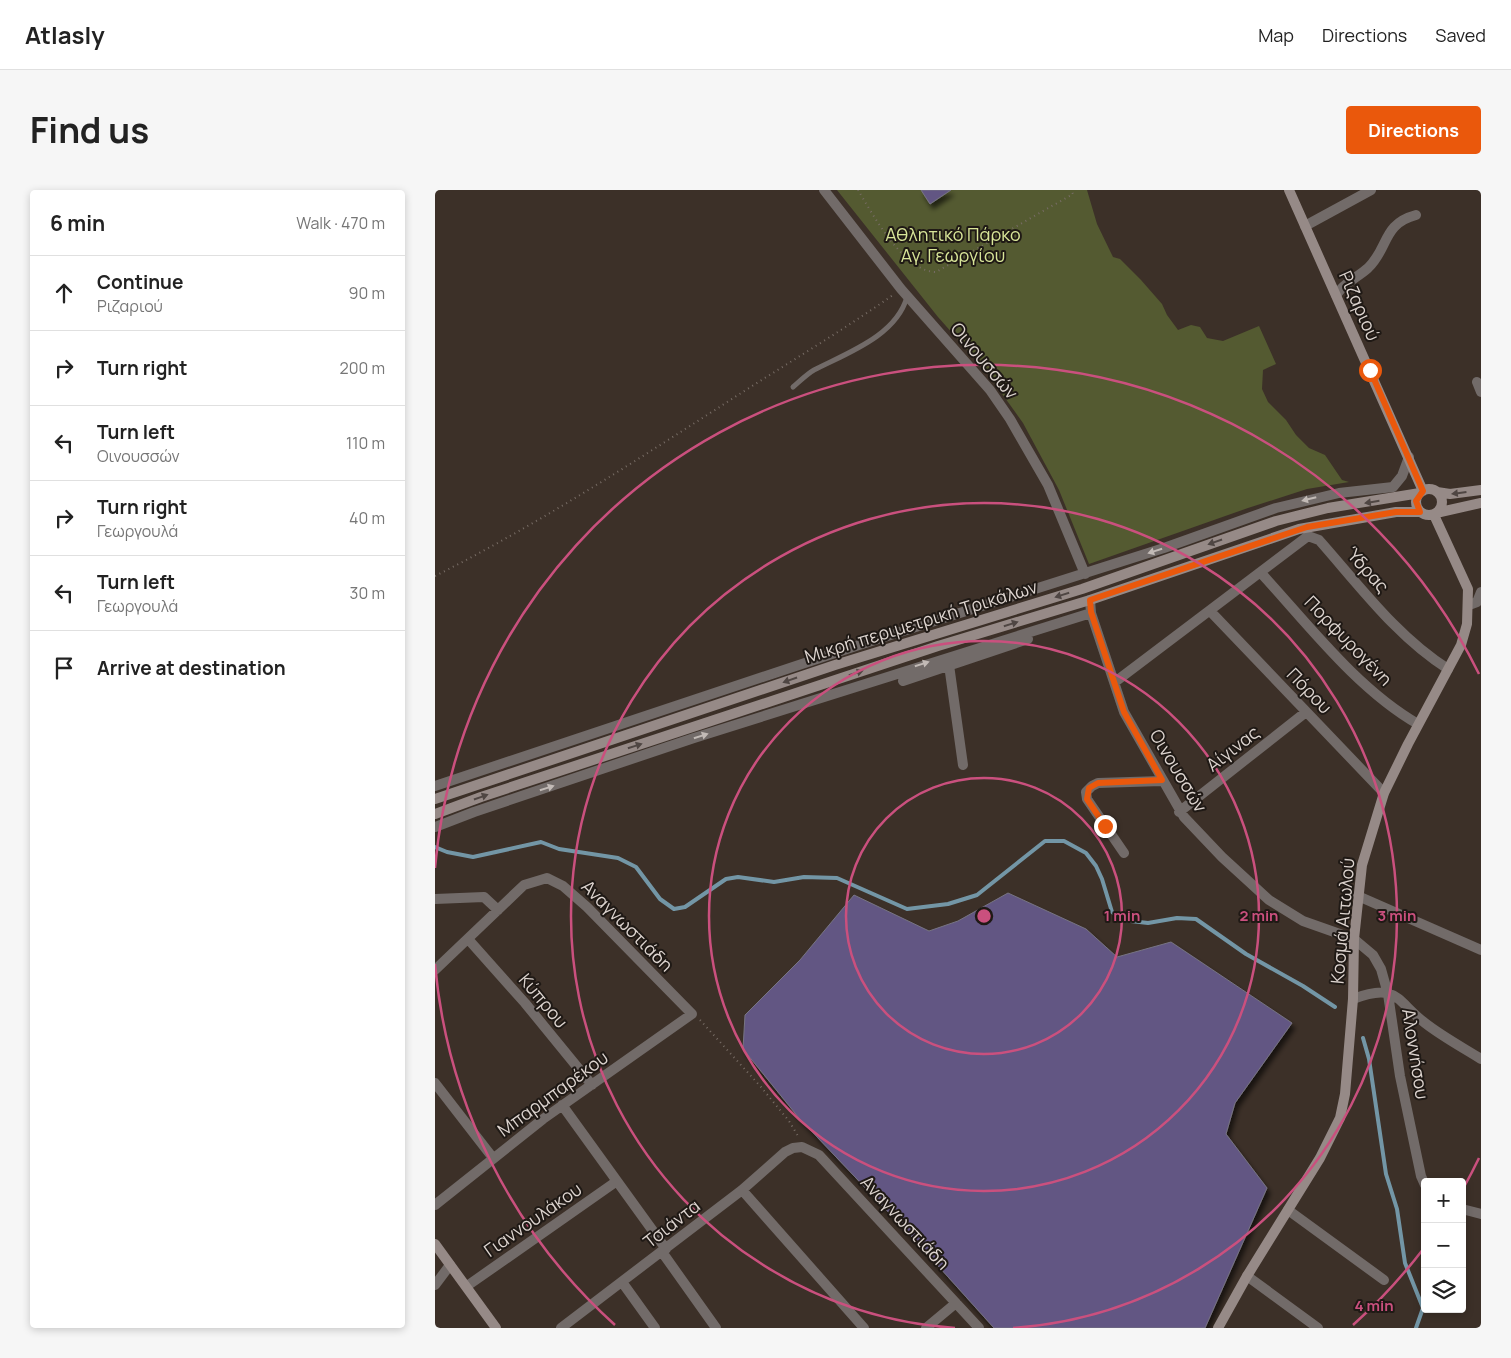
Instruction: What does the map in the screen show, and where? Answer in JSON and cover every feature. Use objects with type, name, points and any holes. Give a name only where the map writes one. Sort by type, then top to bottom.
[{"type":"main road","name":"Ριζαριού","points":[[1289,190],[1409,458],[1421,492]]},
{"type":"main road","name":"Μικρή περιμετρική Τρικάλων","points":[[435,799],[843,662],[1082,589],[1276,521],[1328,508],[1430,489],[1451,494],[1481,490]]},
{"type":"main road","points":[[1420,512],[1416,504],[1421,492]]},
{"type":"main road","points":[[1435,514],[1442,504],[1437,492]]},
{"type":"main road","name":"Μικρή περιμετρική Τρικάλων","points":[[435,814],[481,797],[921,652],[1090,600],[1307,527],[1396,512],[1435,514],[1481,503]]},
{"type":"main road","name":"Κοσμά Αιτωλού","points":[[1220,1326],[1247,1276],[1331,1140],[1340,1118],[1345,1094],[1353,999],[1354,939],[1362,865],[1384,793],[1465,635],[1476,604],[1435,514]]},
{"type":"main road","points":[[435,1244],[496,1328]]},
{"type":"street","name":"Οινουσσών","points":[[824,190],[904,293],[990,390],[1010,419],[1048,485],[1085,574]]},
{"type":"street","points":[[1305,226],[1371,190]]},
{"type":"street","points":[[1336,295],[1344,283],[1368,268],[1376,258],[1392,228],[1407,218],[1416,215]]},
{"type":"street","points":[[435,786],[859,645],[1085,574],[1289,505],[1339,493],[1393,487],[1402,476],[1409,458]]},
{"type":"street","name":"Ύδρας","points":[[1115,682],[1211,612],[1308,536],[1319,540],[1408,638],[1432,659],[1448,669]]},
{"type":"street","name":"Πορφυρογένη","points":[[1261,573],[1367,688],[1394,710],[1418,724]]},
{"type":"street","points":[[1476,604],[1481,592]]},
{"type":"street","name":"Οινουσσών","points":[[1090,600],[1091,615],[1124,712],[1179,812],[1222,857],[1269,900],[1303,921],[1354,939]]},
{"type":"street","name":"Πόρου","points":[[1211,612],[1384,793]]},
{"type":"street","points":[[903,681],[1091,615]]},
{"type":"street","points":[[435,827],[474,812],[695,738],[1091,615]]},
{"type":"street","points":[[949,665],[963,765]]},
{"type":"street","name":"Αίγινας","points":[[1179,812],[1306,712]]},
{"type":"street","points":[[1125,853],[1087,799],[1087,792],[1098,783],[1162,780]]},
{"type":"street","name":"Αναγνωστιάδη","points":[[499,910],[531,882],[547,878],[563,886],[587,906],[692,1014]]},
{"type":"street","points":[[1358,896],[1481,950]]},
{"type":"street","points":[[435,899],[484,897],[499,910],[435,970]]},
{"type":"street","name":"Κύπρου","points":[[467,939],[525,1003],[592,1085]]},
{"type":"street","name":"Αλοννήσου","points":[[1354,939],[1373,955],[1381,969],[1388,994],[1400,1076],[1422,1178]]},
{"type":"street","points":[[1353,999],[1376,992],[1400,998],[1424,1023],[1481,1059]]},
{"type":"street","name":"Μπαρμπαρέκου","points":[[435,1206],[562,1105],[692,1014]]},
{"type":"street","points":[[435,1083],[493,1158]]},
{"type":"street","points":[[562,1105],[665,1250],[716,1328]]},
{"type":"street","name":"Αναγνωστιάδη","points":[[802,1147],[819,1156],[979,1328]]},
{"type":"street","name":"Τσιάντα","points":[[561,1328],[742,1190],[785,1152],[793,1148],[802,1147]]},
{"type":"street","name":"Γιαννουλάκου","points":[[467,1286],[617,1181]]},
{"type":"street","points":[[742,1190],[864,1328]]},
{"type":"street","points":[[1288,1210],[1384,1280]]},
{"type":"street","points":[[1466,1210],[1481,1214]]},
{"type":"street","points":[[435,1285],[450,1265]]},
{"type":"street","points":[[1247,1276],[1318,1328]]},
{"type":"street","points":[[622,1282],[655,1328]]},
{"type":"street","points":[[927,1328],[956,1303]]},
{"type":"lane","points":[[793,387],[812,371],[844,356],[875,337],[903,310],[904,293]]},
{"type":"path","points":[[858,190],[873,217],[898,248],[915,265],[927,272],[937,272],[1073,194],[1071,190]]},
{"type":"path","points":[[435,576],[477,555],[588,490],[904,293]]},
{"type":"path","points":[[692,1014],[783,1114],[796,1132],[802,1147]]},
{"type":"green space","name":"Αθλητικό Πάρκο Αγ. Γεωργίου","points":[[837,190],[1087,190],[1097,224],[1113,257],[1120,259],[1141,280],[1162,304],[1167,315],[1178,330],[1191,325],[1200,327],[1207,338],[1223,341],[1259,326],[1276,364],[1263,370],[1262,389],[1268,402],[1309,448],[1325,455],[1342,480],[1349,482],[1307,489],[1089,564],[1059,490],[1023,423],[985,370],[938,317]]},
{"type":"building","points":[[921,190],[951,190],[930,204]]},
{"type":"building","points":[[1008,893],[1086,929],[1117,957],[1171,942],[1292,1023],[1235,1103],[1226,1134],[1267,1188],[1205,1328],[994,1328],[913,1238],[799,1118],[743,1049],[745,1015],[800,960],[854,895],[929,931],[958,921]]},
{"type":"waterway","points":[[435,847],[447,852],[473,857],[541,842],[559,849],[618,858],[636,867],[660,899],[674,909],[685,907],[726,879],[738,877],[774,882],[804,877],[837,878],[907,909],[948,904],[977,895],[1045,841],[1064,841],[1086,853],[1096,866],[1112,912],[1122,920],[1148,923],[1177,918],[1196,919],[1246,954],[1303,986],[1335,1007]]},
{"type":"waterway","points":[[1363,1038],[1369,1059],[1386,1174],[1397,1209],[1405,1263],[1423,1308],[1416,1328]]},
{"type":"route","points":[[1105,826],[1087,799],[1086,796],[1089,788],[1098,783],[1162,780],[1124,712],[1091,612],[1090,600],[1307,527],[1333,521],[1396,512],[1420,512],[1416,501],[1423,491],[1370,370]]}]
